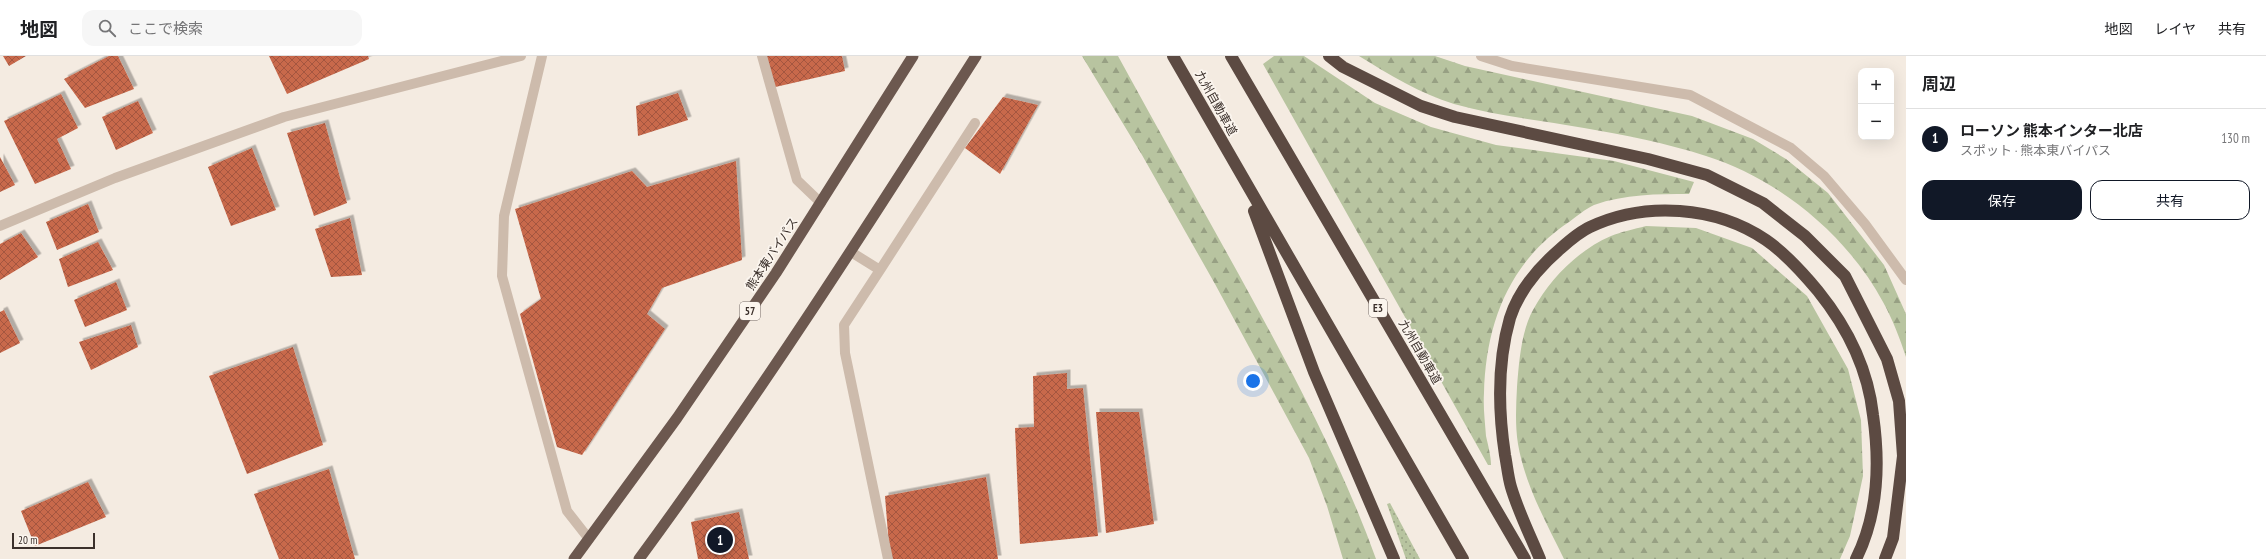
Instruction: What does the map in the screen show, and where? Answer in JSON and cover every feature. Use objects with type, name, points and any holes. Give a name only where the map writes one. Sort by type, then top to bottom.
[{"type":"highway","name":"熊本東バイパス","points":[[574,559],[677,418],[821,203],[914,56]]},
{"type":"highway","points":[[639,559],[712,460],[851,252],[976,56]]},
{"type":"highway","name":"九州自動車道","points":[[1173,56],[1242,179],[1463,559]]},
{"type":"highway","name":"九州自動車道","points":[[1231,56],[1525,559]]},
{"type":"highway","points":[[1329,56],[1343,67],[1421,106],[1454,117],[1648,159],[1707,175],[1763,203],[1805,236],[1845,276],[1888,358],[1899,401],[1903,456],[1893,538],[1886,559]]},
{"type":"highway","points":[[1242,179],[1314,372],[1394,559]]},
{"type":"highway","points":[[1540,559],[1510,486],[1499,418],[1502,351],[1511,317],[1520,295],[1541,265],[1588,228],[1617,216],[1674,211],[1698,213],[1727,220],[1766,240],[1806,276],[1836,313],[1857,355],[1870,388],[1876,434],[1874,506],[1864,543],[1856,559]]},
{"type":"street","points":[[0,226],[115,178],[284,117],[521,56]]},
{"type":"street","points":[[542,56],[504,216],[502,276],[568,511],[588,539]]},
{"type":"street","points":[[762,56],[797,180],[821,203]]},
{"type":"street","points":[[1481,56],[1512,66],[1690,95],[1791,148],[1824,176],[1865,224],[1906,277]]},
{"type":"street","points":[[888,559],[845,354],[844,325],[975,123]]},
{"type":"street","points":[[851,252],[880,270]]},
{"type":"green space","points":[[1082,56],[1118,56],[1238,273],[1313,413],[1362,522],[1376,559],[1343,559],[1327,506],[1309,458],[1215,284],[1142,155]]},
{"type":"green space","points":[[1274,56],[1304,56],[1375,103],[1431,127],[1496,145],[1614,161],[1694,182],[1689,194],[1629,197],[1606,201],[1594,205],[1548,238],[1516,275],[1505,296],[1496,319],[1486,367],[1484,409],[1486,436],[1491,465],[1488,465],[1263,64]]},
{"type":"green space","points":[[1359,56],[1435,56],[1465,66],[1692,116],[1753,139],[1786,159],[1828,193],[1884,265],[1906,314],[1906,357],[1883,302],[1868,277],[1850,254],[1830,232],[1808,212],[1785,195],[1759,179],[1733,166],[1706,156],[1661,143],[1568,125],[1502,115],[1454,104],[1417,89]]},
{"type":"green space","points":[[1646,226],[1696,228],[1752,248],[1807,296],[1848,369],[1861,420],[1863,476],[1850,536],[1840,559],[1564,559],[1531,489],[1521,459],[1518,444],[1516,423],[1517,394],[1523,337],[1529,319],[1540,298],[1556,277],[1576,257],[1587,249],[1611,236]]},
{"type":"green space","points":[[1390,503],[1420,559],[1406,559],[1387,504]]},
{"type":"building","points":[[3,56],[26,56],[9,66]]},
{"type":"building","points":[[109,56],[118,56],[134,89],[85,108],[64,79]]},
{"type":"building","points":[[269,56],[368,56],[369,59],[287,94]]},
{"type":"building","points":[[762,56],[842,56],[845,71],[771,88]]},
{"type":"building","points":[[678,93],[688,120],[638,136],[636,106]]},
{"type":"building","points":[[61,94],[78,128],[57,139],[71,169],[35,184],[4,121]]},
{"type":"building","points":[[1003,97],[1038,105],[1000,174],[965,148]]},
{"type":"building","points":[[138,101],[153,133],[116,150],[102,117]]},
{"type":"building","points":[[325,123],[347,203],[314,216],[287,133]]},
{"type":"building","points":[[252,148],[276,210],[231,226],[208,167]]},
{"type":"building","points":[[0,157],[15,185],[0,192]]},
{"type":"building","points":[[736,161],[742,260],[662,288],[647,314],[665,329],[582,455],[557,447],[520,314],[541,299],[515,209],[632,171],[647,187]]},
{"type":"building","points":[[88,204],[99,232],[57,250],[46,222]]},
{"type":"building","points":[[350,218],[362,275],[331,277],[315,229]]},
{"type":"building","points":[[21,233],[38,257],[0,280],[0,244]]},
{"type":"building","points":[[98,242],[113,270],[68,287],[59,259]]},
{"type":"building","points":[[116,282],[127,310],[85,327],[74,300]]},
{"type":"building","points":[[4,310],[20,343],[0,353],[0,312]]},
{"type":"building","points":[[131,325],[138,347],[91,370],[79,342]]},
{"type":"building","points":[[293,347],[323,445],[247,474],[209,376]]},
{"type":"building","points":[[1067,373],[1067,389],[1083,388],[1098,536],[1020,544],[1015,428],[1034,427],[1033,376]]},
{"type":"building","points":[[1096,412],[1139,412],[1154,524],[1106,533]]},
{"type":"building","points":[[329,469],[355,559],[279,559],[254,494]]},
{"type":"building","points":[[986,477],[998,559],[890,559],[885,496]]},
{"type":"building","points":[[88,482],[106,517],[35,546],[21,511]]},
{"type":"building","points":[[739,512],[749,559],[698,559],[691,522]]},
{"type":"place","name":"ローソン 熊本インター北店","points":[[720,540]]}]
